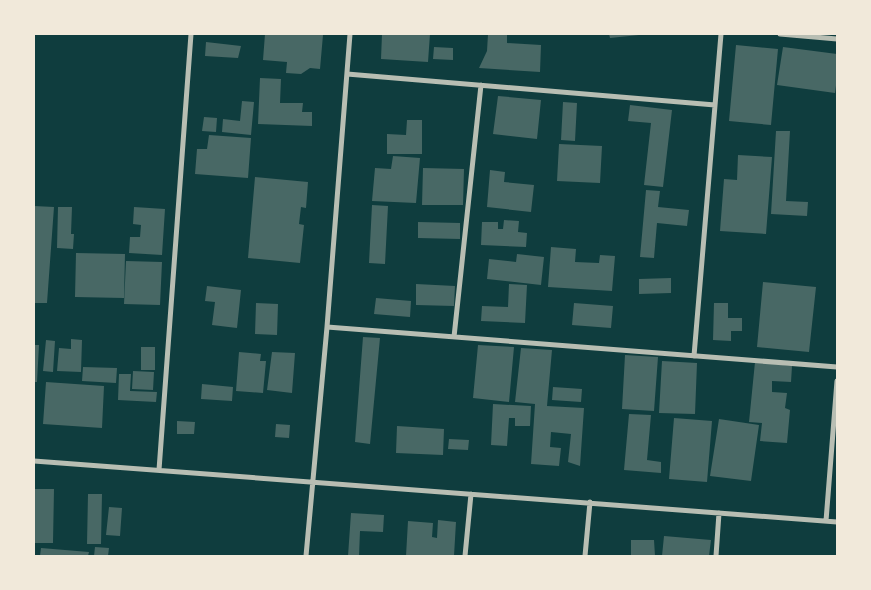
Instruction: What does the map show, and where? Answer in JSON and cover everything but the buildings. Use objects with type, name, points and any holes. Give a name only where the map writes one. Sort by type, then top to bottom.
[{"type":"street","points":[[160,470],[191,34]]},
{"type":"street","points":[[306,556],[327,327],[350,34]]},
{"type":"street","points":[[694,356],[721,34]]},
{"type":"street","points":[[780,34],[837,39]]},
{"type":"street","points":[[347,74],[715,104]]},
{"type":"street","points":[[454,337],[481,85]]},
{"type":"street","points":[[327,327],[837,367]]},
{"type":"street","points":[[826,521],[837,381]]},
{"type":"street","points":[[34,461],[837,522]]},
{"type":"street","points":[[465,556],[471,494]]},
{"type":"street","points":[[585,556],[590,502]]},
{"type":"street","points":[[716,556],[719,513]]}]
